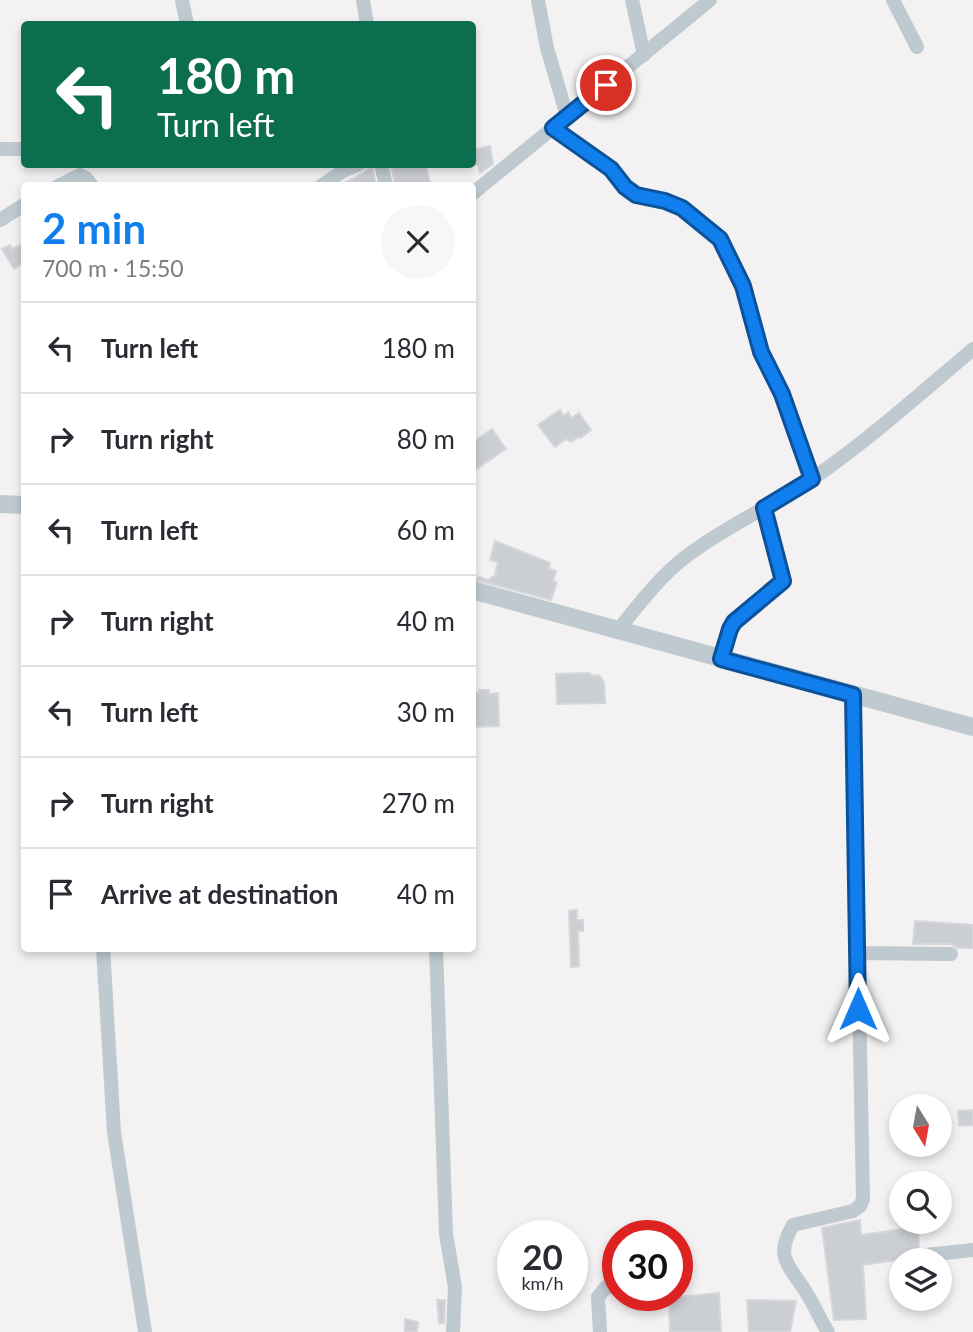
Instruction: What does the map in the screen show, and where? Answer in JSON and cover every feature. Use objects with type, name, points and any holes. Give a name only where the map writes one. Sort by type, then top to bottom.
[{"type":"street","points":[[181,0],[186,21]]},
{"type":"street","points":[[363,0],[366,21]]},
{"type":"street","points":[[538,0],[547,48],[567,116]]},
{"type":"street","points":[[632,0],[644,55]]},
{"type":"street","points":[[893,0],[917,47]]},
{"type":"street","points":[[476,191],[644,55],[703,3]]},
{"type":"street","points":[[553,128],[611,169],[625,187],[636,195],[665,201],[682,208],[720,239],[743,286],[761,352],[782,394],[812,479]]},
{"type":"street","points":[[0,149],[21,149]]},
{"type":"street","points":[[327,182],[350,168]]},
{"type":"street","points":[[64,182],[80,175],[89,182]]},
{"type":"street","points":[[0,220],[21,207]]},
{"type":"street","points":[[619,629],[652,587],[686,557],[721,532],[812,479],[862,443],[973,349]]},
{"type":"street","points":[[0,504],[21,505]]},
{"type":"street","points":[[721,659],[734,622],[783,581],[764,508]]},
{"type":"street","points":[[476,591],[973,727]]},
{"type":"street","points":[[828,1332],[785,1261],[784,1241],[793,1225],[853,1211],[860,1206],[863,1199],[853,695]]},
{"type":"street","points":[[103,952],[114,1132],[145,1332]]},
{"type":"street","points":[[436,952],[446,1234],[455,1287],[453,1332]]},
{"type":"street","points":[[859,953],[951,954]]},
{"type":"street","points":[[952,1252],[973,1250]]},
{"type":"street","points":[[600,1332],[598,1297],[602,1292]]},
{"type":"building","points":[[490,146],[493,164],[480,173],[476,164],[476,149]]},
{"type":"building","points":[[372,168],[375,182],[346,182]]},
{"type":"building","points":[[392,168],[426,168],[430,182],[394,182]]},
{"type":"building","points":[[10,245],[12,249],[20,245],[21,265],[14,269],[2,249]]},
{"type":"building","points":[[560,410],[564,416],[568,412],[572,418],[579,413],[591,430],[571,442],[566,439],[555,447],[538,425]]},
{"type":"building","points":[[492,429],[506,449],[476,469],[476,440]]},
{"type":"building","points":[[495,541],[550,563],[549,569],[556,571],[553,581],[557,582],[551,600],[477,580],[478,577],[488,580],[495,575],[498,562],[490,560]]},
{"type":"building","points":[[589,673],[593,676],[599,675],[604,682],[605,703],[557,704],[556,674]]},
{"type":"building","points":[[479,690],[489,690],[489,694],[498,693],[499,726],[476,727],[476,693],[479,693]]},
{"type":"building","points":[[577,910],[577,920],[583,920],[583,931],[578,931],[579,966],[571,967],[569,911]]},
{"type":"building","points":[[915,921],[973,925],[973,948],[958,948],[951,944],[913,944]]},
{"type":"building","points":[[973,1110],[973,1125],[959,1126],[958,1111]]},
{"type":"building","points":[[860,1220],[861,1235],[889,1231],[889,1234],[918,1234],[919,1248],[889,1248],[889,1261],[863,1265],[866,1319],[834,1320],[822,1228]]},
{"type":"building","points":[[719,1293],[721,1332],[670,1332],[669,1311],[693,1311],[693,1296]]},
{"type":"building","points":[[437,1300],[445,1300],[444,1323],[439,1323]]},
{"type":"building","points":[[747,1300],[796,1301],[790,1332],[749,1332]]},
{"type":"building","points":[[405,1319],[418,1322],[417,1332],[405,1332]]},
{"type":"route","points":[[606,85],[553,128],[611,169],[625,187],[636,195],[665,201],[682,208],[720,239],[743,286],[761,352],[782,394],[812,479],[764,508],[783,581],[734,622],[721,659],[853,695],[858,1009]]}]
